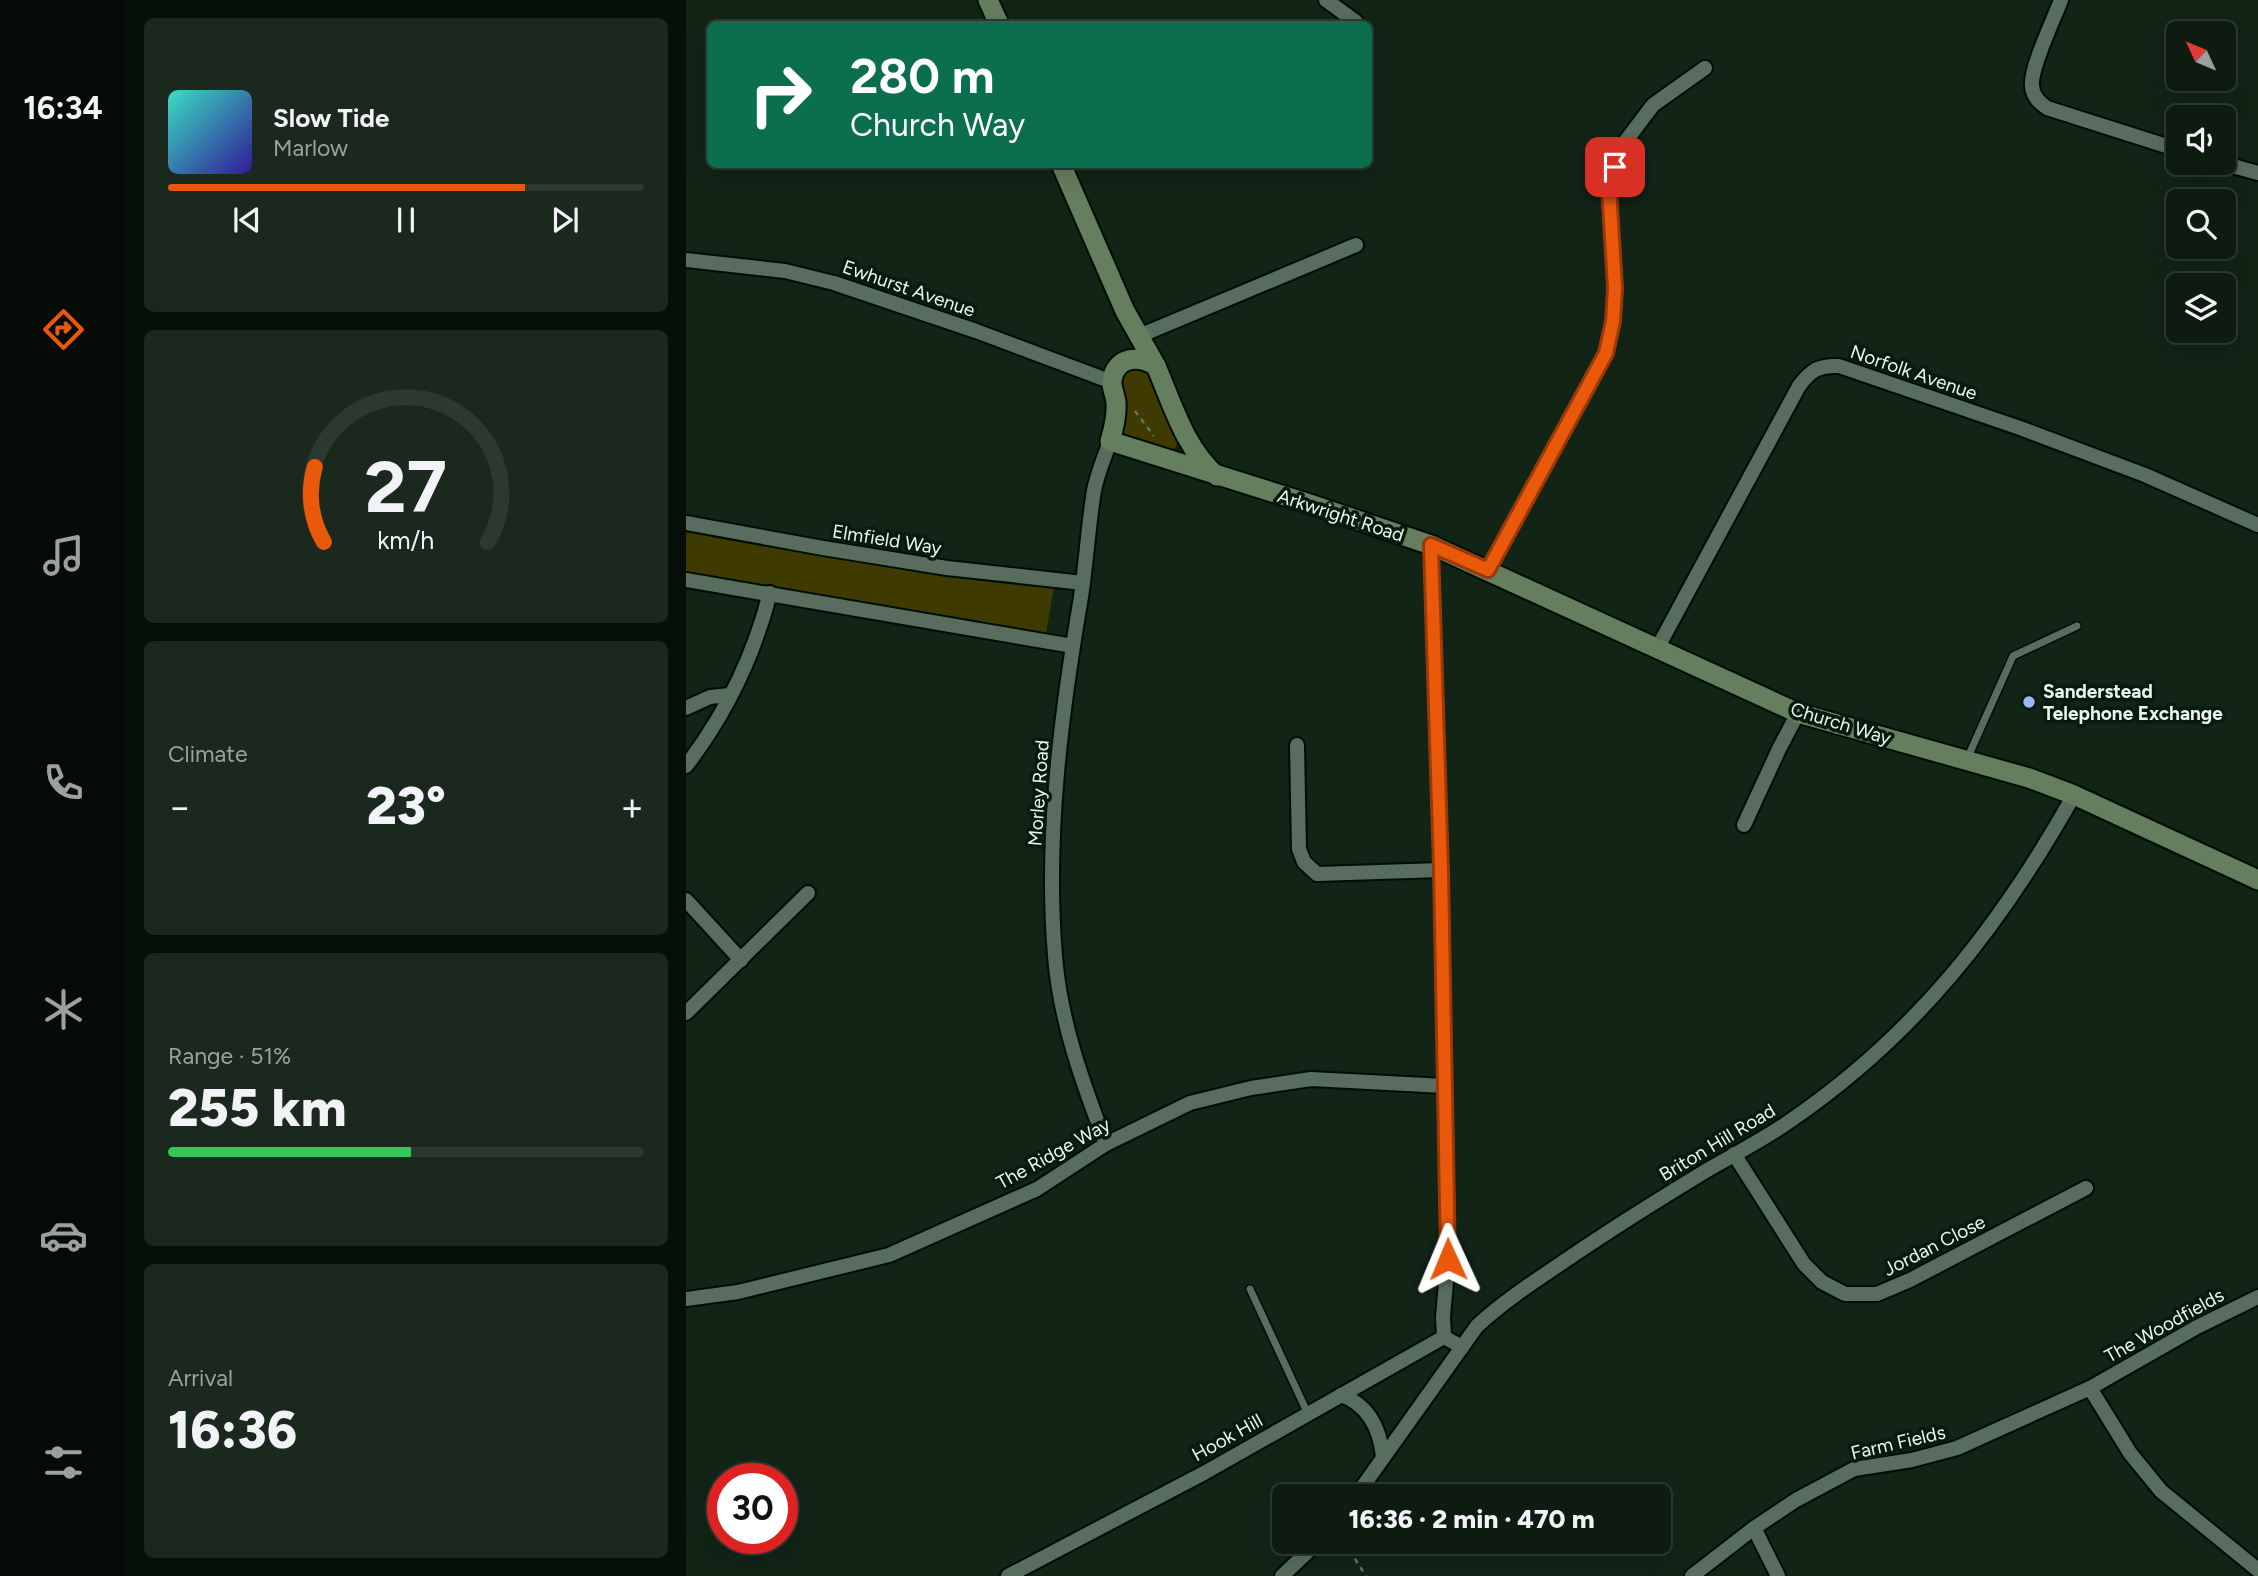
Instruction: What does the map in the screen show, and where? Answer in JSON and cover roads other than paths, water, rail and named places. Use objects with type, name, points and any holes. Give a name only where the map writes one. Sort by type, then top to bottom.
[{"type":"street","points":[[988,0],[998,21]]},
{"type":"street","points":[[1326,0],[1355,21]]},
{"type":"street","points":[[2061,0],[2034,71],[2031,85],[2035,99],[2047,108],[2166,146]]},
{"type":"street","points":[[1488,570],[1606,353],[1613,321],[1615,288],[1609,188],[1622,146],[1653,105],[1705,68]]},
{"type":"street","points":[[2236,167],[2258,173]]},
{"type":"street","points":[[1063,168],[1125,311],[1156,366],[1198,457],[1217,475]]},
{"type":"street","points":[[1139,336],[1356,245]]},
{"type":"street","name":"Ewhurst Avenue","points":[[686,260],[785,271],[834,283],[1113,376]]},
{"type":"street","points":[[1110,441],[1115,425],[1113,376],[1127,337],[1125,311]]},
{"type":"street","points":[[1113,376],[1122,361],[1134,358],[1146,360],[1156,366]]},
{"type":"street","name":"Norfolk Avenue","points":[[1658,647],[1799,386],[1815,368],[1824,365],[1839,366],[2020,428],[2146,475],[2258,525]]},
{"type":"street","points":[[1160,458],[1179,453],[1184,445],[1184,429]]},
{"type":"street","name":"Arkwright Road","points":[[1110,441],[1431,545]]},
{"type":"street","name":"Morley Road","points":[[1105,1144],[1067,1029],[1055,957],[1052,883],[1055,811],[1073,646],[1093,494],[1110,441]]},
{"type":"street","name":"Elmfield Way","points":[[686,523],[947,568],[1083,583]]},
{"type":"street","points":[[1431,545],[1441,870],[1448,1259],[1443,1317],[1444,1337],[1462,1347]]},
{"type":"street","name":"Church Way","points":[[1431,545],[1798,713],[2029,778],[2074,795],[2258,880]]},
{"type":"street","points":[[686,580],[1073,646]]},
{"type":"street","points":[[686,766],[704,743],[730,695],[761,627],[770,593]]},
{"type":"street","points":[[686,708],[710,697],[730,695]]},
{"type":"street","points":[[1744,825],[1798,713]]},
{"type":"street","points":[[1297,745],[1299,849],[1304,862],[1317,874],[1441,870]]},
{"type":"street","name":"Briton Hill Road","points":[[1365,1484],[1477,1326],[1500,1305],[1637,1212],[1786,1124],[1836,1087],[1932,1000],[1997,920],[2037,862],[2074,795]]},
{"type":"street","points":[[686,1013],[808,893]]},
{"type":"street","points":[[686,900],[741,960]]},
{"type":"street","name":"The Ridge Way","points":[[686,1299],[738,1292],[889,1255],[1037,1189],[1105,1144],[1191,1103],[1251,1088],[1311,1079],[1445,1086]]},
{"type":"street","name":"Jordan Close","points":[[1734,1154],[1804,1264],[1822,1282],[1845,1294],[1877,1294],[1910,1280],[2086,1188]]},
{"type":"street","name":"The Woodfields","points":[[2090,1388],[2258,1297]]},
{"type":"street","name":"Hook Hill","points":[[1008,1576],[1204,1473],[1444,1337]]},
{"type":"street","points":[[2090,1388],[2130,1453],[2161,1491],[2258,1570]]},
{"type":"street","name":"Farm Fields","points":[[1692,1576],[1754,1528],[1796,1500],[1854,1469],[1912,1460],[1957,1448],[2090,1388]]},
{"type":"street","points":[[1341,1395],[1354,1400],[1366,1411],[1381,1440],[1384,1457]]},
{"type":"street","points":[[1754,1528],[1778,1576]]},
{"type":"street","points":[[1282,1576],[1305,1554]]},
{"type":"lane","points":[[1967,760],[2013,656],[2077,626]]},
{"type":"lane","points":[[1250,1289],[1308,1413]]},
{"type":"place","name":"Sanderstead Telephone Exchange","points":[[2029,702]]}]
